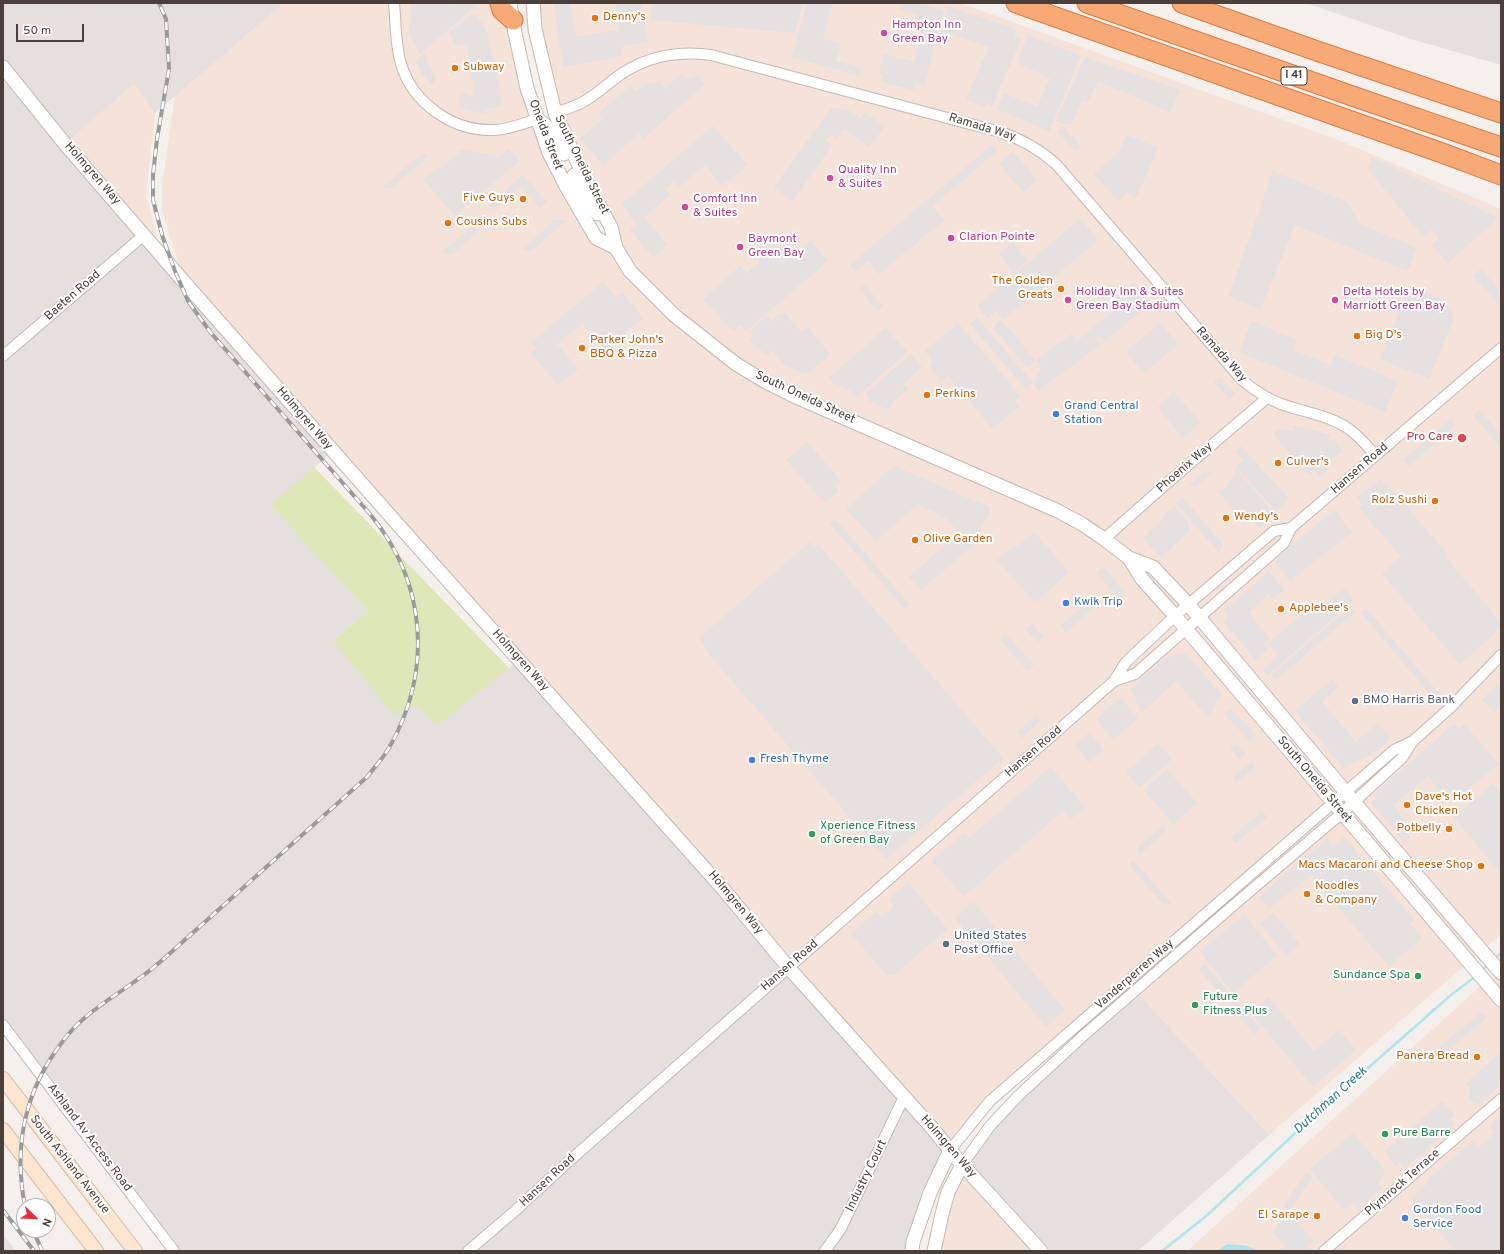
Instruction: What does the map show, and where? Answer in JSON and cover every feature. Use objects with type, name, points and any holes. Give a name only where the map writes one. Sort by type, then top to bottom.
[{"type":"highway","points":[[500,3],[502,10],[512,12]]},
{"type":"highway","points":[[1016,3],[1501,175]]},
{"type":"highway","name":"I 41","points":[[1087,3],[1501,147]]},
{"type":"highway","points":[[1182,3],[1317,51],[1501,113]]},
{"type":"main road","name":"South Ashland Avenue","points":[[3,1079],[135,1251]]},
{"type":"main road","points":[[3,1130],[96,1251]]},
{"type":"street","points":[[394,3],[396,40],[402,66],[408,80],[426,104],[451,121],[479,129],[494,130],[511,128],[537,119],[544,123],[559,142],[585,200],[611,227]]},
{"type":"street","name":"South Oneida Street","points":[[533,3],[536,29],[555,113],[585,179],[611,227],[616,248],[630,271],[674,315],[742,368],[794,396],[1058,511],[1082,524],[1129,558],[1153,567],[1188,604],[1350,797],[1500,972]]},
{"type":"street","points":[[512,12],[523,41],[531,75],[538,94],[555,113]]},
{"type":"street","name":"Oneida Street","points":[[512,12],[527,88],[549,153],[596,238],[616,248]]},
{"type":"street","name":"Ramada Way","points":[[555,113],[587,100],[628,69],[644,61],[663,55],[696,53],[711,54],[1016,137],[1044,154],[1056,164],[1227,365],[1242,380],[1267,398],[1280,404],[1338,423],[1360,438],[1375,455]]},
{"type":"street","name":"Holmgren Way","points":[[3,67],[144,235],[392,518],[724,890],[788,967],[904,1097],[962,1165],[1041,1251]]},
{"type":"street","name":"Baeten Road","points":[[3,356],[144,235]]},
{"type":"street","name":"Hansen Road","points":[[1114,681],[1135,674],[1284,543],[1291,528],[1501,348]]},
{"type":"street","name":"Phoenix Way","points":[[1104,539],[1267,398]]},
{"type":"street","name":"Hansen Road","points":[[468,1251],[788,967],[1114,681],[1126,662],[1188,604],[1274,531],[1291,528]]},
{"type":"street","name":"South Oneida Street","points":[[1129,558],[1142,579],[1501,1000]]},
{"type":"street","name":"Vanderperren Way","points":[[934,1251],[948,1192],[962,1165],[990,1126],[1018,1096],[1234,904],[1342,813],[1350,797],[1394,749],[1413,741],[1451,707],[1501,655]]},
{"type":"street","name":"Vanderperren Way","points":[[912,1251],[913,1242],[930,1193],[950,1150],[990,1101],[1333,803],[1350,797]]},
{"type":"street","name":"Ashland Av Access Road","points":[[3,1025],[174,1251]]},
{"type":"street","name":"Industry Court","points":[[824,1251],[840,1230],[904,1097]]},
{"type":"street","name":"Plymrock Terrace","points":[[1324,1251],[1501,1099]]},
{"type":"shaded area","points":[[3,3],[284,3],[155,113],[134,83],[65,144],[333,451],[272,505],[368,611],[333,641],[417,705],[436,725],[519,660],[950,1150],[912,1251],[174,1251],[3,1025]]},
{"type":"shaded area","points":[[284,3],[499,3],[515,33],[537,119],[596,238],[615,247],[555,113],[533,3],[960,3],[1336,139],[1501,209],[1501,934],[1269,1135],[1127,983],[990,1101],[950,1150],[185,283],[162,211],[162,185],[175,95]]},
{"type":"shaded area","points":[[411,3],[450,3],[453,6],[457,3],[479,3],[420,54],[409,34]]},
{"type":"shaded area","points":[[554,3],[570,3],[577,37],[619,30],[615,3],[641,3],[648,42],[622,47],[622,56],[563,67]]},
{"type":"shaded area","points":[[652,3],[803,3],[795,33],[651,20]]},
{"type":"shaded area","points":[[807,3],[832,3],[823,38],[841,44],[836,61],[862,69],[860,76],[792,57]]},
{"type":"shaded area","points":[[900,3],[916,3],[944,10],[924,85],[916,83],[914,90],[881,82],[883,75],[879,73],[884,54],[914,62],[923,25],[916,23],[918,14],[899,9]]},
{"type":"shaded area","points":[[1306,3],[1501,3],[1501,65],[1411,39]]},
{"type":"shaded area","points":[[948,6],[1017,29],[1014,36],[1021,39],[992,106],[986,103],[985,107],[966,99],[989,47],[941,31]]},
{"type":"shaded area","points":[[470,15],[476,15],[486,29],[503,105],[485,110],[485,113],[478,113],[460,107],[458,101],[462,93],[472,96],[474,94],[467,43],[458,47],[449,33]]},
{"type":"shaded area","points":[[1028,35],[1081,56],[1049,131],[997,109],[1004,93],[1037,107],[1050,78],[1017,63]]},
{"type":"shaded area","points":[[424,54],[435,78],[432,86],[422,73],[416,61]]},
{"type":"shaded area","points":[[1085,57],[1180,90],[1170,112],[1098,81],[1088,102],[1082,100],[1072,123],[1063,124],[1056,121]]},
{"type":"shaded area","points":[[682,73],[687,79],[698,75],[705,84],[644,138],[639,133],[603,165],[580,139],[602,120],[599,113],[631,86],[636,91],[645,84],[659,82],[665,89]]},
{"type":"shaded area","points":[[134,82],[155,113],[146,195],[162,257],[65,144]]},
{"type":"shaded area","points":[[832,107],[850,111],[861,118],[865,113],[885,126],[869,147],[844,128],[837,138],[831,134],[826,141],[832,145],[792,202],[774,187]]},
{"type":"shaded area","points":[[713,126],[747,165],[722,186],[705,165],[679,187],[674,181],[665,189],[670,195],[644,217],[667,245],[653,257],[630,230],[636,225],[622,204]]},
{"type":"shaded area","points":[[1063,126],[1081,147],[1075,151],[1057,131]]},
{"type":"shaded area","points":[[1127,135],[1158,148],[1136,198],[1127,193],[1119,202],[1094,174],[1119,152]]},
{"type":"shaded area","points":[[992,145],[997,151],[932,206],[944,220],[879,274],[868,261],[855,271],[850,265]]},
{"type":"shaded area","points":[[463,149],[495,156],[497,159],[509,149],[519,161],[455,216],[423,179],[438,167],[440,169]]},
{"type":"shaded area","points":[[1013,152],[1037,180],[1023,192],[999,164]]},
{"type":"shaded area","points":[[421,154],[428,156],[390,189],[383,187]]},
{"type":"shaded area","points":[[1372,157],[1498,218],[1448,263],[1432,245],[1439,238],[1432,229],[1424,237],[1367,168]]},
{"type":"shaded area","points":[[1273,171],[1347,202],[1360,224],[1417,248],[1407,271],[1295,225],[1260,310],[1229,296]]},
{"type":"shaded area","points":[[523,175],[547,203],[540,208],[522,186],[493,210],[489,205]]},
{"type":"shaded area","points":[[1080,219],[1098,240],[1004,319],[997,310],[987,318],[977,306]]},
{"type":"shaded area","points":[[555,220],[567,220],[531,251],[522,250]]},
{"type":"shaded area","points":[[472,227],[481,229],[451,255],[442,252]]},
{"type":"shaded area","points":[[774,237],[792,258],[811,241],[828,261],[746,331],[741,325],[733,331],[703,299],[740,266],[747,273],[761,261],[755,253]]},
{"type":"shaded area","points":[[1013,242],[1028,260],[1014,272],[999,254]]},
{"type":"shaded area","points":[[1481,269],[1501,292],[1501,307],[1473,276]]},
{"type":"shaded area","points":[[603,282],[616,297],[622,292],[643,318],[605,350],[582,323],[557,344],[578,369],[558,385],[531,353],[536,349],[531,343]]},
{"type":"shaded area","points":[[1134,282],[1150,303],[1105,341],[1100,335],[1095,339],[1100,345],[1038,391],[1034,384],[1041,367],[1036,360],[1072,334],[1077,341],[1122,304],[1116,297]]},
{"type":"shaded area","points":[[865,284],[883,307],[878,311],[859,288]]},
{"type":"shaded area","points":[[1410,286],[1440,298],[1455,315],[1429,379],[1380,359]]},
{"type":"shaded area","points":[[780,314],[786,314],[801,332],[808,327],[830,354],[806,375],[786,366],[773,350],[767,355],[749,341],[755,336],[750,331],[767,316],[771,321]]},
{"type":"shaded area","points":[[977,318],[1033,383],[1026,389],[970,324]]},
{"type":"shaded area","points":[[1001,320],[1036,360],[1027,367],[993,328]]},
{"type":"shaded area","points":[[1251,321],[1297,340],[1294,350],[1331,366],[1335,355],[1398,381],[1385,412],[1239,352]]},
{"type":"shaded area","points":[[958,323],[1020,396],[1014,401],[1019,407],[992,428],[948,376],[941,381],[929,366],[933,362],[925,351]]},
{"type":"shaded area","points":[[1160,323],[1178,344],[1144,373],[1126,352]]},
{"type":"shaded area","points":[[886,328],[907,352],[856,397],[851,391],[833,383],[829,378]]},
{"type":"shaded area","points":[[911,354],[922,367],[903,384],[908,389],[892,403],[889,410],[869,401],[870,400],[865,394]]},
{"type":"shaded area","points":[[1220,377],[1235,394],[1229,399],[1214,382]]},
{"type":"shaded area","points":[[1174,392],[1200,422],[1183,438],[1158,407]]},
{"type":"shaded area","points":[[1480,410],[1501,435],[1501,448],[1473,415]]},
{"type":"shaded area","points":[[1451,419],[1456,425],[1409,466],[1403,459]]},
{"type":"shaded area","points":[[1295,425],[1330,435],[1328,442],[1334,439],[1343,451],[1325,464],[1329,469],[1320,476],[1315,470],[1309,475],[1273,434],[1278,429],[1293,431]]},
{"type":"shaded area","points":[[807,442],[841,481],[835,486],[839,491],[825,503],[786,460]]},
{"type":"shaded area","points":[[1241,446],[1289,499],[1276,511],[1236,467],[1243,460],[1235,451]]},
{"type":"shaded area","points":[[894,466],[991,508],[973,545],[921,590],[909,577],[959,533],[946,518],[918,504],[876,541],[846,509]]},
{"type":"shaded area","points":[[1236,469],[1275,515],[1259,528],[1251,518],[1243,520],[1218,491],[1224,489],[1233,477]]},
{"type":"shaded area","points":[[1206,471],[1213,472],[1196,486],[1189,485]]},
{"type":"shaded area","points":[[1380,479],[1385,485],[1387,484],[1448,555],[1445,557],[1501,622],[1501,628],[1460,664],[1382,574],[1401,556],[1359,508],[1363,505],[1357,498]]},
{"type":"shaded area","points":[[1183,498],[1223,545],[1219,553],[1176,503]]},
{"type":"shaded area","points":[[1174,506],[1188,521],[1189,529],[1188,532],[1161,557],[1143,538]]},
{"type":"shaded area","points":[[1334,510],[1352,532],[1290,581],[1274,561]]},
{"type":"shaded area","points":[[835,519],[909,604],[904,608],[830,524]]},
{"type":"shaded area","points":[[1035,533],[1069,572],[1035,602],[997,560],[1011,548],[1013,549]]},
{"type":"shaded area","points":[[810,542],[815,547],[818,544],[1003,758],[886,859],[703,647],[705,645],[699,638]]},
{"type":"shaded area","points":[[1103,567],[1126,594],[1120,599],[1096,573]]},
{"type":"shaded area","points":[[1269,571],[1284,590],[1273,599],[1269,594],[1248,613],[1270,638],[1264,643],[1268,649],[1256,660],[1223,621],[1228,616],[1224,610]]},
{"type":"shaded area","points":[[1344,588],[1354,600],[1268,675],[1263,670],[1278,656],[1268,644],[1309,608],[1314,613]]},
{"type":"shaded area","points":[[1094,597],[1099,603],[1066,632],[1060,626]]},
{"type":"shaded area","points":[[1350,607],[1355,612],[1276,680],[1271,675]]},
{"type":"shaded area","points":[[1366,608],[1441,696],[1436,701],[1361,613]]},
{"type":"shaded area","points":[[1032,623],[1044,637],[1038,642],[1026,629]]},
{"type":"shaded area","points":[[1005,633],[1034,665],[1028,671],[999,639]]},
{"type":"shaded area","points":[[1180,653],[1187,655],[1222,695],[1217,700],[1212,712],[1207,716],[1176,681],[1142,712],[1137,706],[1135,695],[1130,689],[1170,654],[1173,657]]},
{"type":"shaded area","points":[[1332,679],[1338,687],[1322,702],[1356,742],[1378,723],[1391,738],[1373,754],[1349,764],[1344,768],[1295,711]]},
{"type":"shaded area","points":[[1501,682],[1501,706],[1494,712],[1482,699]]},
{"type":"shaded area","points":[[1121,698],[1138,718],[1113,740],[1096,719]]},
{"type":"shaded area","points":[[1230,708],[1256,735],[1250,741],[1224,714]]},
{"type":"shaded area","points":[[1037,715],[1041,720],[1022,738],[1017,732]]},
{"type":"shaded area","points":[[1454,724],[1459,729],[1464,724],[1499,764],[1450,803],[1428,776],[1393,805],[1412,829],[1406,844],[1371,803],[1377,798],[1374,795]]},
{"type":"shaded area","points":[[1089,733],[1104,750],[1089,762],[1075,745]]},
{"type":"shaded area","points":[[1236,743],[1246,754],[1240,759],[1230,748]]},
{"type":"shaded area","points":[[1158,744],[1172,759],[1140,787],[1126,772]]},
{"type":"shaded area","points":[[1253,760],[1255,768],[1235,784],[1234,776]]},
{"type":"shaded area","points":[[1051,767],[1085,808],[1071,819],[1064,810],[964,896],[932,861],[964,833],[969,838]]},
{"type":"shaded area","points":[[1167,769],[1197,803],[1173,824],[1144,790]]},
{"type":"shaded area","points":[[1493,784],[1501,794],[1501,874],[1454,817]]},
{"type":"shaded area","points":[[1262,811],[1267,817],[1236,843],[1232,837]]},
{"type":"shaded area","points":[[1165,823],[1165,832],[1138,856],[1138,847]]},
{"type":"shaded area","points":[[1344,837],[1414,920],[1410,924],[1422,938],[1389,966],[1310,875],[1269,909],[1259,897],[1327,839],[1333,846]]},
{"type":"shaded area","points":[[1133,860],[1171,903],[1164,905],[1129,865]]},
{"type":"shaded area","points":[[908,883],[947,929],[895,974],[887,975],[851,934],[876,912],[881,917],[894,906],[889,899]]},
{"type":"shaded area","points":[[973,902],[1065,1010],[1046,1027],[955,918]]},
{"type":"shaded area","points":[[1273,913],[1300,944],[1286,956],[1260,924]]},
{"type":"shaded area","points":[[1244,915],[1277,955],[1233,993],[1200,952]]},
{"type":"shaded area","points":[[1205,964],[1260,1028],[1254,1034],[1199,969]]},
{"type":"shaded area","points":[[1501,975],[1501,1251],[1187,1251],[1485,982]]},
{"type":"shaded area","points":[[1135,991],[1269,1135],[1138,1251],[1041,1251],[962,1165],[990,1126]]},
{"type":"shaded area","points":[[1268,997],[1314,1051],[1339,1030],[1356,1050],[1313,1086],[1250,1012]]},
{"type":"shaded area","points":[[1480,1013],[1487,1017],[1431,1065],[1423,1061]]},
{"type":"shaded area","points":[[1501,1052],[1501,1085],[1479,1104],[1470,1101],[1470,1088],[1466,1083]]},
{"type":"shaded area","points":[[1442,1101],[1455,1115],[1450,1119],[1455,1125],[1405,1168],[1400,1162],[1396,1166],[1384,1152]]},
{"type":"shaded area","points":[[1501,1116],[1501,1251],[1456,1251],[1411,1199],[1427,1184],[1426,1182],[1472,1141],[1479,1147],[1495,1133],[1489,1126]]},
{"type":"shaded area","points":[[1353,1133],[1382,1167],[1385,1176],[1378,1182],[1382,1188],[1358,1208],[1353,1202],[1344,1210],[1310,1169]]},
{"type":"shaded area","points":[[962,1165],[1041,1251],[934,1251]]},
{"type":"shaded area","points":[[1306,1173],[1313,1177],[1290,1210],[1283,1207]]},
{"type":"shaded area","points":[[1289,1213],[1314,1241],[1302,1251],[1289,1251],[1272,1232]]},
{"type":"shaded area","points":[[3,1235],[16,1251],[3,1251]]},
{"type":"green space","points":[[314,467],[509,668],[436,726],[417,705],[395,715],[333,641],[368,611],[271,505]]},
{"type":"water","points":[[1227,1244],[1247,1246],[1260,1251],[1217,1251]]},
{"type":"waterway","name":"Dutchman Creek","points":[[1494,959],[1501,953]]},
{"type":"waterway","name":"Dutchman Creek","points":[[1481,971],[1489,964]]},
{"type":"waterway","name":"Dutchman Creek","points":[[1162,1251],[1204,1218],[1318,1112],[1451,995],[1476,976]]},
{"type":"railway","points":[[24,1198],[21,1146],[24,1126],[35,1088],[44,1070],[60,1045],[72,1030],[85,1018],[160,962],[367,777],[389,748],[403,719],[413,689],[417,658],[417,628],[413,598],[403,569],[389,541],[370,514],[211,333],[188,301],[175,271],[163,238],[153,200],[153,175],[157,139],[169,69],[166,19],[159,3]]},
{"type":"railway","points":[[3,1210],[34,1251]]},
{"type":"railway","points":[[36,1238],[42,1251]]},
{"type":"place","name":"Denny's","points":[[595,18]]},
{"type":"place","name":"Hampton Inn Green Bay","points":[[884,33]]},
{"type":"place","name":"Subway","points":[[455,68]]},
{"type":"place","name":"Quality Inn & Suites","points":[[830,178]]},
{"type":"place","name":"Five Guys","points":[[523,199]]},
{"type":"place","name":"Comfort Inn & Suites","points":[[685,207]]},
{"type":"place","name":"Cousins Subs","points":[[448,223]]},
{"type":"place","name":"Clarion Pointe","points":[[951,238]]},
{"type":"place","name":"Baymont Green Bay","points":[[740,247]]},
{"type":"place","name":"The Golden Greats","points":[[1061,289]]},
{"type":"place","name":"Holiday Inn & Suites Green Bay Stadium","points":[[1068,300]]},
{"type":"place","name":"Delta Hotels by Marriott Green Bay","points":[[1335,300]]},
{"type":"place","name":"Big D's","points":[[1357,336]]},
{"type":"place","name":"Parker John's BBQ & Pizza","points":[[582,348]]},
{"type":"place","name":"Perkins","points":[[927,395]]},
{"type":"place","name":"Grand Central Station","points":[[1056,414]]},
{"type":"place","name":"Pro Care","points":[[1462,438]]},
{"type":"place","name":"Culver's","points":[[1278,463]]},
{"type":"place","name":"Rolz Sushi","points":[[1435,501]]},
{"type":"place","name":"Wendy's","points":[[1226,518]]},
{"type":"place","name":"Olive Garden","points":[[915,540]]},
{"type":"place","name":"Kwik Trip","points":[[1066,603]]},
{"type":"place","name":"Applebee's","points":[[1281,609]]},
{"type":"place","name":"BMO Harris Bank","points":[[1355,701]]},
{"type":"place","name":"Fresh Thyme","points":[[752,760]]},
{"type":"place","name":"Dave's Hot Chicken","points":[[1407,805]]},
{"type":"place","name":"Potbelly","points":[[1449,829]]},
{"type":"place","name":"Xperience Fitness of Green Bay","points":[[812,834]]},
{"type":"place","name":"Macs Macaroni and Cheese Shop","points":[[1481,866]]},
{"type":"place","name":"Noodles & Company","points":[[1307,894]]},
{"type":"place","name":"United States Post Office","points":[[946,944]]},
{"type":"place","name":"Sundance Spa","points":[[1418,976]]},
{"type":"place","name":"Future Fitness Plus","points":[[1195,1005]]},
{"type":"place","name":"Panera Bread","points":[[1477,1057]]},
{"type":"place","name":"Pure Barre","points":[[1385,1134]]},
{"type":"place","name":"El Sarape","points":[[1317,1216]]},
{"type":"place","name":"Gordon Food Service","points":[[1405,1218]]}]
